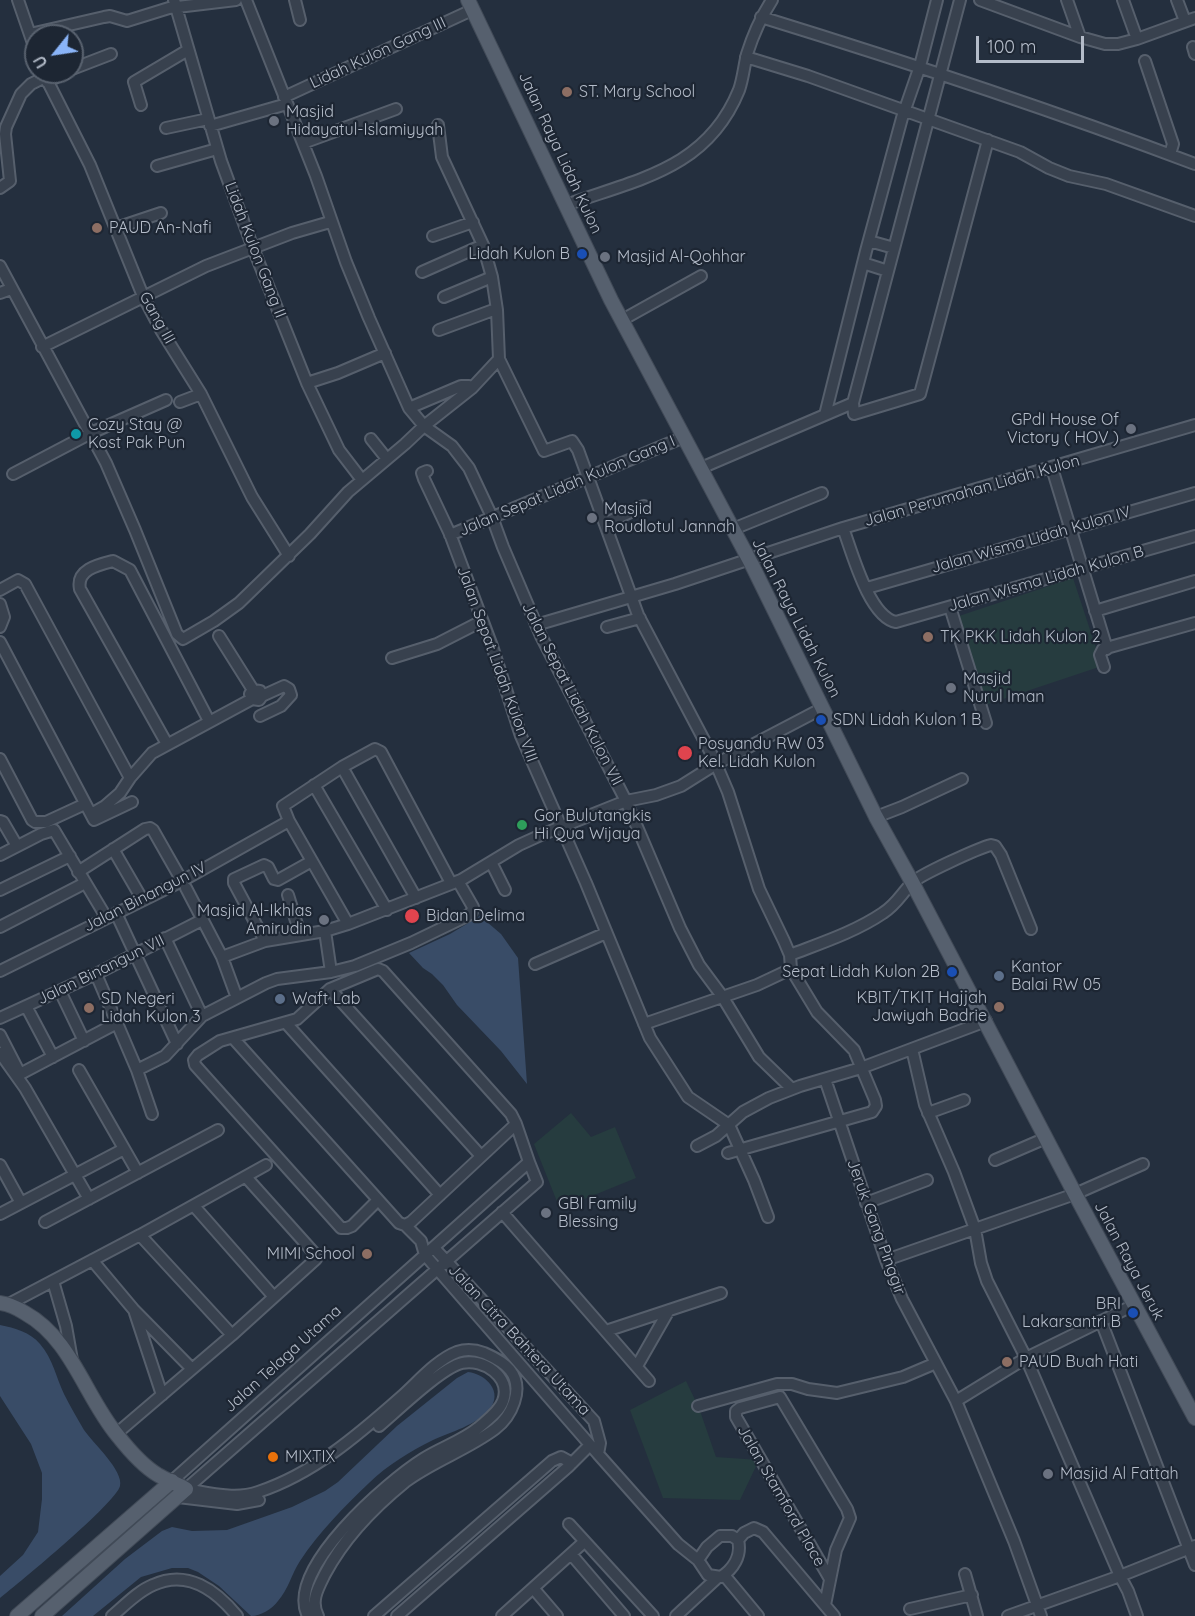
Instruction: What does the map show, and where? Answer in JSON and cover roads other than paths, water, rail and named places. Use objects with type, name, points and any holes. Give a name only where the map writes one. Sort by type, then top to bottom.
[{"type":"main road","name":"Jalan Raya Lidah Kulon","points":[[470,5],[622,320],[749,559],[876,817],[986,1021],[1035,1119]]},
{"type":"main road","name":"Jalan Raya Jeruk","points":[[1035,1119],[1195,1418]]},
{"type":"main road","points":[[4,1304],[33,1317],[53,1333],[100,1412],[116,1434],[139,1460],[168,1485],[182,1493],[42,1616]]},
{"type":"main road","points":[[17,1616],[168,1485]]},
{"type":"street","points":[[18,0],[26,24]]},
{"type":"street","points":[[74,24],[104,17],[127,21],[175,4],[236,0]]},
{"type":"street","points":[[246,0],[286,100]]},
{"type":"street","points":[[295,0],[300,20]]},
{"type":"street","points":[[566,205],[667,168],[702,145],[721,124],[734,103],[746,57],[761,17],[772,0]]},
{"type":"street","points":[[825,415],[902,118],[906,112],[920,66],[937,0]]},
{"type":"street","points":[[960,0],[853,403],[854,414],[920,394],[988,140]]},
{"type":"street","points":[[980,0],[1105,44],[1118,44],[1137,39],[1190,19],[1177,0]]},
{"type":"street","points":[[1006,0],[1011,12]]},
{"type":"street","points":[[1067,0],[1080,37]]},
{"type":"street","points":[[1123,0],[1137,39]]},
{"type":"street","name":"Lidah Kulon Gang II","points":[[175,4],[217,149],[253,248],[307,383],[339,450],[362,480]]},
{"type":"street","name":"Lidah Kulon Gang III","points":[[166,128],[209,123],[286,100],[470,5]]},
{"type":"street","points":[[761,17],[942,73],[1072,117],[1195,164]]},
{"type":"street","points":[[141,105],[134,82],[188,50]]},
{"type":"street","points":[[84,64],[111,54]]},
{"type":"street","points":[[746,57],[808,76],[988,140],[1020,152],[1069,176],[1106,184],[1195,216]]},
{"type":"street","points":[[1145,61],[1173,144],[1170,154]]},
{"type":"street","points":[[0,188],[10,182],[5,134],[12,110],[26,88],[33,84]]},
{"type":"street","name":"Gang III","points":[[49,84],[90,165],[143,296],[161,330],[201,394],[252,496],[289,556]]},
{"type":"street","name":"Jalan Sepat Lidah Kulon VII","points":[[286,100],[330,222],[369,318],[410,408],[424,426],[452,446],[479,486],[502,548],[536,625],[626,801],[680,928],[699,965],[722,996],[759,1057],[792,1089]]},
{"type":"street","points":[[303,143],[396,109]]},
{"type":"street","points":[[438,126],[442,157],[483,245],[492,277],[499,359],[544,451],[574,442],[640,618],[716,764],[728,792],[759,889],[790,955],[791,969],[817,1012],[854,1050],[876,1106],[872,1112],[729,1154]]},
{"type":"street","points":[[157,166],[217,149]]},
{"type":"street","points":[[116,228],[160,213]]},
{"type":"street","points":[[42,347],[206,266],[292,233],[330,222]]},
{"type":"street","points":[[433,236],[473,222]]},
{"type":"street","points":[[869,241],[894,248]]},
{"type":"street","points":[[422,272],[483,245]]},
{"type":"street","points":[[863,263],[888,271]]},
{"type":"street","points":[[0,267],[91,433],[135,530],[177,634],[182,638],[192,635],[239,603],[289,556],[348,492],[472,388],[499,359]]},
{"type":"street","points":[[622,320],[700,276]]},
{"type":"street","points":[[444,297],[492,277]]},
{"type":"street","points":[[0,293],[11,289]]},
{"type":"street","points":[[439,330],[496,309]]},
{"type":"street","points":[[307,383],[385,353]]},
{"type":"street","points":[[410,408],[461,386],[472,388]]},
{"type":"street","points":[[180,402],[201,394]]},
{"type":"street","points":[[13,474],[91,433],[166,400]]},
{"type":"street","points":[[700,468],[853,403]]},
{"type":"street","name":"Jalan Perumahan Lidah Kulon","points":[[536,625],[632,597],[843,528],[1195,425]]},
{"type":"street","name":"Jalan Sepat Lidah Kulon Gang I","points":[[450,535],[684,437]]},
{"type":"street","points":[[371,439],[387,459]]},
{"type":"street","points":[[1052,468],[1107,649]]},
{"type":"street","name":"Jalan Sepat Lidah Kulon VIII","points":[[427,471],[422,473],[424,479],[450,535],[521,736],[562,827],[644,1024],[657,1051],[688,1097],[729,1125]]},
{"type":"street","points":[[733,529],[822,493]]},
{"type":"street","name":"Jalan Wisma Lidah Kulon IV","points":[[867,588],[1195,493]]},
{"type":"street","points":[[606,523],[644,506]]},
{"type":"street","points":[[843,528],[867,588]]},
{"type":"street","name":"Jalan Wisma Lidah Kulon B","points":[[867,588],[876,607],[884,617],[896,622],[1195,536]]},
{"type":"street","points":[[167,744],[81,589],[80,576],[100,564],[113,561],[130,570],[209,721]]},
{"type":"street","points":[[0,590],[18,580],[25,584],[130,778]]},
{"type":"street","points":[[1095,611],[1195,581]]},
{"type":"street","points":[[0,604],[4,617],[0,627]]},
{"type":"street","points":[[951,607],[986,723]]},
{"type":"street","points":[[606,627],[640,618]]},
{"type":"street","points":[[392,658],[437,644],[482,621]]},
{"type":"street","points":[[1104,667],[1100,652],[1103,649],[1195,622]]},
{"type":"street","points":[[219,636],[256,695]]},
{"type":"street","points":[[0,642],[94,820],[132,802]]},
{"type":"street","points":[[0,759],[32,820],[46,822],[105,806],[120,794],[130,778],[152,753],[256,695],[284,686],[289,689],[291,695],[281,706],[260,716]]},
{"type":"street","points":[[222,957],[265,941],[326,931],[348,924],[455,882],[519,845],[626,801],[668,792],[681,786],[716,764],[823,708]]},
{"type":"street","points":[[137,1070],[165,1056],[202,1016],[277,979],[331,972],[355,966],[402,947],[472,912],[473,907],[455,882],[380,750],[375,749],[283,804],[283,810],[348,924]]},
{"type":"street","points":[[342,767],[416,898]]},
{"type":"street","points":[[876,817],[962,779]]},
{"type":"street","points":[[314,785],[387,910]]},
{"type":"street","points":[[0,821],[3,822],[17,846]]},
{"type":"street","name":"Jalan Binangun IV","points":[[0,971],[142,899],[184,884],[289,821]]},
{"type":"street","points":[[78,872],[145,829],[151,828],[184,884],[222,957],[237,998]]},
{"type":"street","points":[[0,855],[53,830],[85,883],[111,915],[134,954],[177,1044]]},
{"type":"street","points":[[790,955],[847,932],[882,914],[903,896],[912,882],[988,845],[995,846],[1001,855],[1031,929]]},
{"type":"street","points":[[112,849],[142,899]]},
{"type":"street","points":[[0,890],[70,856]]},
{"type":"street","points":[[265,941],[234,879],[266,865],[274,879],[278,880],[312,861]]},
{"type":"street","points":[[491,862],[505,890]]},
{"type":"street","points":[[0,927],[85,883]]},
{"type":"street","points":[[288,895],[300,934]]},
{"type":"street","name":"Jalan Binangun VII","points":[[0,1018],[96,974],[202,920]]},
{"type":"street","points":[[326,931],[331,972]]},
{"type":"street","points":[[535,964],[606,933]]},
{"type":"street","points":[[165,938],[202,1016]]},
{"type":"street","points":[[378,1200],[352,1226],[341,1228],[195,1065],[194,1060],[220,1041],[297,1019],[330,989],[378,969],[383,971],[511,1113],[529,1162]]},
{"type":"street","points":[[644,1024],[757,985],[791,969]]},
{"type":"street","points":[[96,974],[137,1070],[152,1114]]},
{"type":"street","points":[[330,989],[481,1156]]},
{"type":"street","points":[[60,991],[84,1041]]},
{"type":"street","points":[[26,1006],[53,1057]]},
{"type":"street","points":[[697,1146],[716,1136],[743,1112],[792,1089],[861,1068],[986,1021]]},
{"type":"street","points":[[0,1035],[20,1073],[23,1073],[117,1023]]},
{"type":"street","points":[[286,1023],[440,1195]]},
{"type":"street","points":[[233,1038],[399,1223],[405,1225],[429,1251]]},
{"type":"street","points":[[912,1049],[928,1113],[954,1172],[975,1229],[987,1281],[1026,1358],[1137,1616]]},
{"type":"street","points":[[0,1053],[25,1088],[89,1199]]},
{"type":"street","points":[[79,1070],[138,1173]]},
{"type":"street","name":"Jeruk Gang Pinggir","points":[[825,1080],[886,1260],[902,1299],[956,1401],[986,1471],[1039,1610]]},
{"type":"street","points":[[928,1113],[964,1100]]},
{"type":"street","points":[[405,1225],[411,1222],[516,1124]]},
{"type":"street","points":[[729,1125],[768,1217]]},
{"type":"street","points":[[45,1222],[218,1130]]},
{"type":"street","points":[[995,1160],[1046,1138]]},
{"type":"street","points":[[0,1214],[124,1149]]},
{"type":"street","name":"Jalan Telaga Utama","points":[[168,1485],[529,1162],[537,1182],[182,1493]]},
{"type":"street","points":[[886,1260],[1075,1194],[1143,1164]]},
{"type":"street","points":[[0,1165],[21,1203]]},
{"type":"street","points":[[4,1304],[140,1235],[266,1165]]},
{"type":"street","points":[[116,1434],[315,1261],[316,1257],[246,1177]]},
{"type":"street","points":[[866,1203],[927,1180]]},
{"type":"street","points":[[194,1206],[274,1297]]},
{"type":"street","points":[[502,1212],[649,1381]]},
{"type":"street","points":[[140,1235],[232,1335]]},
{"type":"street","name":"Jalan Citra Bahtera Utama","points":[[429,1251],[447,1261],[594,1421],[599,1437],[594,1450]]},
{"type":"street","name":"Jalan Citra Bahtera Utama","points":[[429,1251],[437,1269],[594,1450],[678,1544],[698,1560]]},
{"type":"street","points":[[92,1260],[134,1310],[192,1369]]},
{"type":"street","points":[[52,1281],[66,1326],[73,1364]]},
{"type":"street","points":[[606,1331],[721,1293]]},
{"type":"street","points":[[956,1401],[1026,1358],[1134,1305]]},
{"type":"street","points":[[134,1310],[162,1395]]},
{"type":"street","points":[[637,1366],[669,1310]]},
{"type":"street","points":[[1101,1321],[1192,1547],[1195,1565]]},
{"type":"street","points":[[182,1493],[237,1496],[256,1493],[304,1472],[336,1451],[441,1362],[458,1352],[476,1350],[498,1360],[511,1371],[517,1388],[516,1398],[506,1418],[484,1437],[446,1456],[407,1480],[387,1496],[352,1532],[332,1562],[315,1595],[314,1606],[318,1616]]},
{"type":"street","points":[[182,1493],[237,1504],[258,1500],[284,1490],[308,1478],[341,1456],[447,1369],[461,1363],[475,1361],[491,1368],[502,1380],[505,1393],[503,1402],[497,1411],[475,1430],[422,1459],[401,1474],[360,1510],[319,1559],[311,1575],[305,1592],[304,1609],[308,1616]]},
{"type":"street","points":[[698,1406],[777,1384],[792,1384],[837,1393],[903,1377],[936,1363]]},
{"type":"street","name":"Jalan Stamford Place","points":[[825,1605],[840,1537],[850,1518],[847,1509],[780,1397],[740,1408],[736,1411],[736,1417],[830,1579]]},
{"type":"street","points":[[397,1616],[572,1463],[594,1450]]},
{"type":"street","points":[[374,1616],[552,1461],[561,1457],[572,1463]]},
{"type":"street","points":[[569,1524],[653,1616]]},
{"type":"street","name":"Jalan Stamford Place","points":[[698,1560],[714,1539],[720,1536],[732,1536],[738,1540],[744,1533],[754,1528],[763,1532],[834,1616]]},
{"type":"street","points":[[679,1615],[736,1562],[739,1549],[738,1540]]},
{"type":"street","points":[[502,1616],[584,1542]]},
{"type":"street","points":[[1008,1616],[1039,1610],[1192,1547]]},
{"type":"street","points":[[571,1554],[624,1616]]},
{"type":"street","points":[[698,1560],[708,1575],[720,1577],[758,1616]]},
{"type":"street","points":[[965,1574],[977,1616]]},
{"type":"street","points":[[112,1616],[152,1585],[178,1579],[201,1584],[218,1596],[237,1616]]},
{"type":"street","points":[[533,1588],[557,1616]]},
{"type":"street","points":[[910,1610],[972,1595]]},
{"type":"water","points":[[480,916],[501,934],[518,958],[527,1084],[501,1051],[457,1005],[443,985],[409,953],[450,934]]},
{"type":"water","points":[[0,1325],[27,1334],[44,1350],[71,1408],[84,1430],[113,1465],[120,1480],[120,1486],[102,1509],[85,1525],[0,1598],[0,1576],[23,1555],[38,1532],[42,1473],[31,1444],[0,1396]]},
{"type":"water","points":[[468,1372],[481,1376],[491,1385],[495,1397],[489,1410],[470,1424],[408,1454],[376,1476],[315,1540],[297,1566],[281,1597],[266,1612],[251,1616],[219,1586],[198,1572],[188,1568],[172,1568],[141,1577],[93,1616],[62,1616],[125,1559],[162,1531],[172,1527],[192,1531],[227,1530],[292,1507],[325,1491],[338,1482],[397,1426],[457,1378]]},
{"type":"place","name":"ST. Mary School","points":[[567,92]]},
{"type":"place","name":"Masjid Hidayatul-Islamiyyah","points":[[274,121]]},
{"type":"place","name":"PAUD An-Nafi","points":[[97,228]]},
{"type":"place","name":"Lidah Kulon B","points":[[582,254]]},
{"type":"place","name":"Masjid Al-Qohhar","points":[[605,257]]},
{"type":"place","name":"GPdI House Of Victory ( HOV )","points":[[1131,429]]},
{"type":"place","name":"Cozy Stay @ Kost Pak Pun","points":[[76,434]]},
{"type":"place","name":"Masjid Roudlotul Jannah","points":[[592,518]]},
{"type":"place","name":"TK PKK Lidah Kulon 2","points":[[928,637]]},
{"type":"place","name":"Masjid Nurul Iman","points":[[951,688]]},
{"type":"place","name":"SDN Lidah Kulon 1 B","points":[[821,720]]},
{"type":"place","name":"Posyandu RW 03 Kel. Lidah Kulon","points":[[685,753]]},
{"type":"place","name":"Gor Bulutangkis Hi Qua Wijaya","points":[[522,825]]},
{"type":"place","name":"Bidan Delima","points":[[412,916]]},
{"type":"place","name":"Masjid Al-Ikhlas Amirudin","points":[[324,920]]},
{"type":"place","name":"Sepat Lidah Kulon 2B","points":[[952,972]]},
{"type":"place","name":"Kantor Balai RW 05","points":[[999,976]]},
{"type":"place","name":"Waft Lab","points":[[280,999]]},
{"type":"place","name":"KBIT/TKIT Hajjah Jawiyah Badrie","points":[[999,1007]]},
{"type":"place","name":"SD Negeri Lidah Kulon 3","points":[[89,1008]]},
{"type":"place","name":"GBI Family Blessing","points":[[546,1213]]},
{"type":"place","name":"MIMI School","points":[[367,1254]]},
{"type":"place","name":"BRI Lakarsantri B","points":[[1133,1313]]},
{"type":"place","name":"PAUD Buah Hati","points":[[1007,1362]]},
{"type":"place","name":"MIXTIX","points":[[273,1457]]},
{"type":"place","name":"Masjid Al Fattah","points":[[1048,1474]]}]
